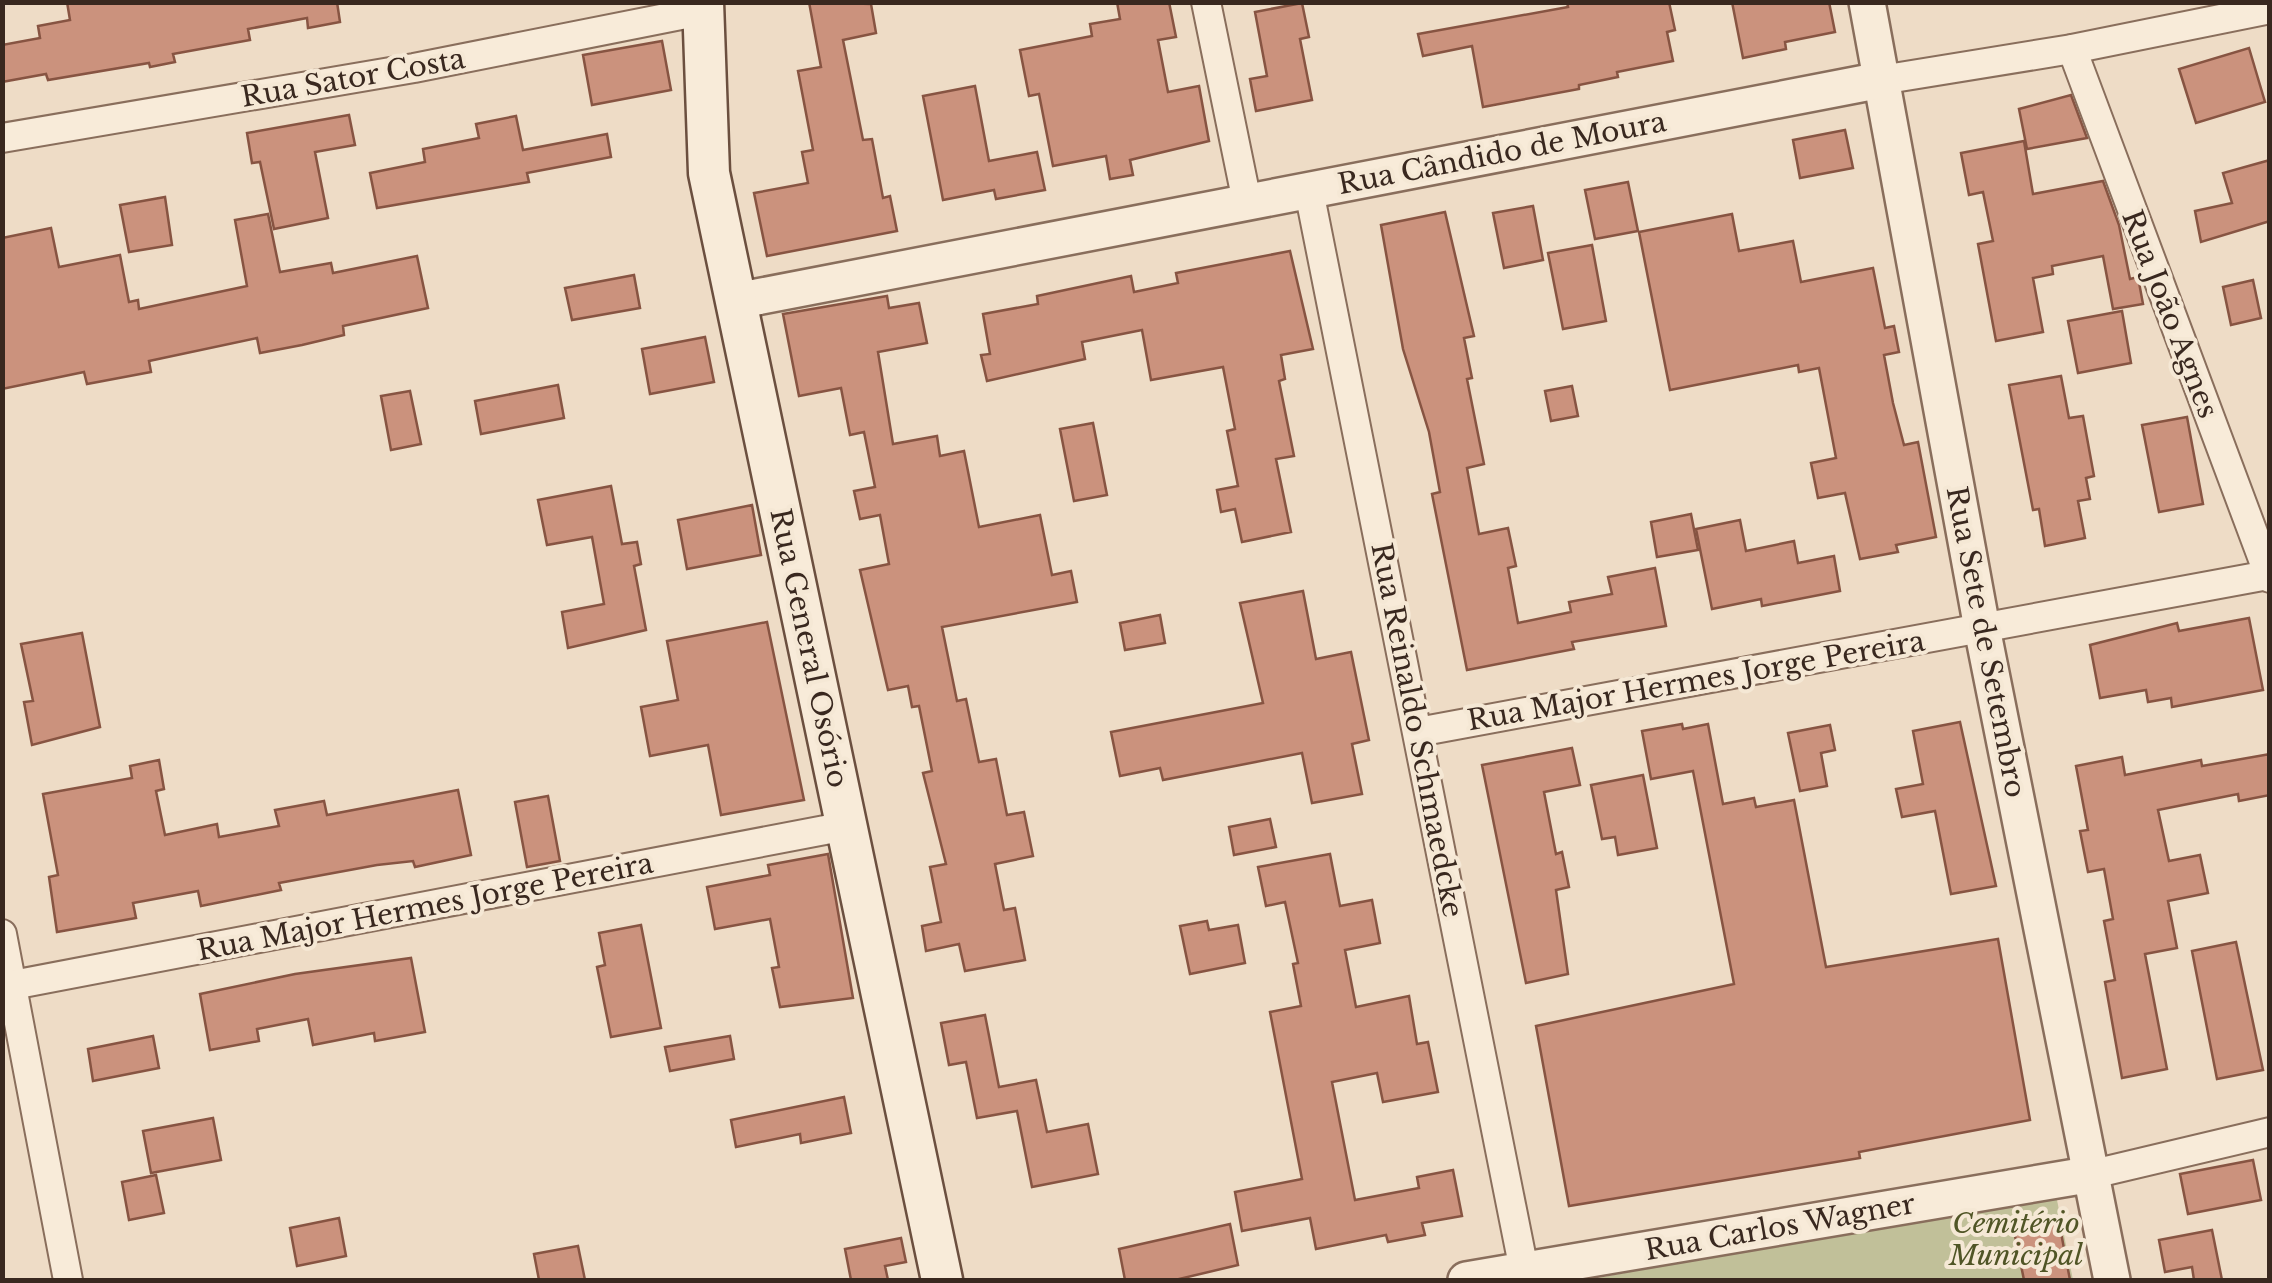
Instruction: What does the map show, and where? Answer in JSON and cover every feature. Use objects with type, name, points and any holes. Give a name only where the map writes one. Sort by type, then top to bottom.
[{"type":"main road","name":"Rua General Osório","points":[[702,7],[709,173],[942,1280]]},
{"type":"street","points":[[1206,2],[1247,202]]},
{"type":"street","name":"Rua Sete de Setembro","points":[[1867,2],[1982,628],[2112,1280]]},
{"type":"street","name":"Rua Sator Costa","points":[[2,138],[414,68],[702,7]]},
{"type":"street","name":"Rua Cândido de Moura","points":[[736,301],[1881,80],[2072,49],[2270,8]]},
{"type":"street","name":"Rua João Agnes","points":[[2072,49],[2269,576]]},
{"type":"street","name":"Rua Reinaldo Schmaedcke","points":[[1309,190],[1524,1270]]},
{"type":"street","name":"Rua Major Hermes Jorge Pereira","points":[[1418,732],[2269,576]]},
{"type":"street","name":"Rua Major Hermes Jorge Pereira","points":[[8,986],[846,826]]},
{"type":"street","points":[[2,934],[8,986],[68,1280]]},
{"type":"street","name":"Rua Carlos Wagner","points":[[1466,1280],[2093,1174],[2270,1132]]},
{"type":"green space","name":"Cemitério Municipal","points":[[2055,1190],[2073,1280],[1588,1280]]},
{"type":"building","points":[[67,2],[337,2],[340,22],[308,28],[307,18],[248,29],[250,40],[173,54],[175,62],[150,67],[149,63],[48,80],[46,74],[2,82],[2,45],[40,38],[38,26],[70,20]]},
{"type":"building","points":[[809,2],[871,4],[876,33],[843,40],[863,140],[872,139],[883,198],[890,196],[897,231],[767,256],[754,193],[808,183],[802,152],[813,150],[798,71],[821,67]]},
{"type":"building","points":[[1117,2],[1169,2],[1176,37],[1158,40],[1168,92],[1199,86],[1209,141],[1130,160],[1133,175],[1110,179],[1106,156],[1053,166],[1039,94],[1029,96],[1020,50],[1092,36],[1090,24],[1120,19]]},
{"type":"building","points":[[1567,2],[1669,2],[1675,30],[1667,32],[1673,61],[1617,72],[1618,77],[1579,85],[1579,89],[1483,107],[1472,46],[1423,56],[1418,34],[1568,7]]},
{"type":"building","points":[[1732,2],[1829,2],[1835,32],[1785,42],[1786,49],[1743,58]]},
{"type":"building","points":[[1302,3],[1309,37],[1300,39],[1312,100],[1256,111],[1250,79],[1267,76],[1255,12]]},
{"type":"building","points":[[662,41],[671,90],[592,105],[583,55]]},
{"type":"building","points":[[2249,48],[2265,102],[2196,123],[2179,69]]},
{"type":"building","points":[[975,86],[989,161],[1037,152],[1045,190],[996,199],[994,190],[943,200],[923,96]]},
{"type":"building","points":[[2071,95],[2087,138],[2027,149],[2019,109]]},
{"type":"building","points":[[349,115],[355,145],[315,152],[328,218],[274,229],[260,162],[252,163],[247,133]]},
{"type":"building","points":[[516,116],[523,150],[607,134],[611,157],[527,173],[529,182],[377,208],[370,173],[425,162],[423,149],[479,138],[476,124]]},
{"type":"building","points":[[1845,130],[1853,168],[1800,178],[1793,140]]},
{"type":"building","points":[[2024,141],[2033,194],[2103,181],[2119,225],[2130,279],[2138,277],[2143,304],[2113,309],[2103,256],[2052,266],[2053,274],[2033,278],[2043,332],[1996,341],[1978,244],[1993,241],[1983,192],[1969,195],[1961,153]]},
{"type":"building","points":[[2270,160],[2270,221],[2201,242],[2195,211],[2232,203],[2223,173]]},
{"type":"building","points":[[1628,182],[1638,231],[1595,239],[1585,190]]},
{"type":"building","points":[[165,197],[172,245],[129,252],[120,205]]},
{"type":"building","points":[[1533,206],[1543,260],[1504,268],[1493,213]]},
{"type":"building","points":[[1445,212],[1474,336],[1464,338],[1472,378],[1467,379],[1484,464],[1467,468],[1479,534],[1508,528],[1516,566],[1508,568],[1518,623],[1571,612],[1569,602],[1612,594],[1608,577],[1655,568],[1666,626],[1572,642],[1574,649],[1467,670],[1432,494],[1440,492],[1429,432],[1403,349],[1381,225]]},
{"type":"building","points":[[268,214],[280,272],[331,263],[333,273],[417,256],[428,308],[343,326],[344,335],[260,353],[257,338],[149,361],[151,372],[87,384],[84,372],[2,389],[2,238],[51,228],[59,267],[120,255],[129,302],[138,300],[139,309],[247,286],[235,220]]},
{"type":"building","points":[[1732,214],[1739,251],[1793,241],[1801,282],[1873,268],[1885,328],[1894,326],[1899,352],[1884,355],[1893,403],[1904,445],[1918,442],[1936,537],[1896,545],[1898,552],[1860,559],[1845,493],[1818,498],[1811,463],[1836,458],[1819,368],[1799,372],[1798,365],[1670,390],[1639,232]]},
{"type":"building","points":[[1592,245],[1606,321],[1563,329],[1548,253]]},
{"type":"building","points":[[1290,251],[1313,349],[1281,355],[1285,379],[1279,381],[1294,456],[1276,459],[1291,532],[1242,542],[1235,509],[1221,512],[1217,490],[1238,486],[1227,431],[1235,429],[1223,367],[1151,380],[1142,330],[1082,342],[1085,359],[987,381],[981,355],[990,354],[983,314],[1038,304],[1037,296],[1131,276],[1134,292],[1178,283],[1176,273]]},
{"type":"building","points":[[634,275],[640,308],[572,320],[565,288]]},
{"type":"building","points":[[2253,280],[2261,318],[2231,325],[2223,287]]},
{"type":"building","points":[[887,296],[889,308],[919,303],[927,343],[878,352],[893,444],[937,436],[940,456],[964,451],[979,527],[1040,515],[1052,575],[1071,571],[1077,602],[942,627],[957,701],[966,699],[979,762],[996,759],[1007,815],[1024,812],[1033,856],[995,864],[1004,910],[1015,908],[1025,960],[965,971],[959,944],[926,951],[922,926],[941,922],[930,867],[946,864],[923,773],[932,771],[919,706],[912,707],[908,686],[888,690],[860,570],[889,564],[880,515],[860,519],[854,491],[875,487],[864,432],[850,435],[841,388],[799,396],[783,314]]},
{"type":"building","points":[[2122,311],[2131,363],[2078,373],[2068,321]]},
{"type":"building","points":[[705,337],[714,382],[650,394],[642,349]]},
{"type":"building","points":[[2061,376],[2069,418],[2083,416],[2094,476],[2086,478],[2090,499],[2078,501],[2085,538],[2045,546],[2039,509],[2033,510],[2009,385]]},
{"type":"building","points":[[558,385],[564,418],[481,434],[475,401]]},
{"type":"building","points":[[1572,386],[1578,416],[1551,421],[1545,391]]},
{"type":"building","points":[[410,391],[421,444],[391,450],[381,396]]},
{"type":"building","points":[[2187,417],[2203,504],[2159,512],[2142,425]]},
{"type":"building","points":[[1093,423],[1107,495],[1074,501],[1060,429]]},
{"type":"building","points":[[611,486],[622,544],[637,542],[641,564],[634,566],[646,630],[568,648],[562,612],[604,604],[592,537],[547,545],[538,500]]},
{"type":"building","points":[[752,505],[761,555],[687,569],[678,520]]},
{"type":"building","points":[[1691,514],[1698,550],[1657,557],[1651,522]]},
{"type":"building","points":[[1740,520],[1746,551],[1794,541],[1798,563],[1834,556],[1840,591],[1762,606],[1761,599],[1712,609],[1696,529]]},
{"type":"building","points":[[1303,591],[1316,659],[1351,652],[1369,740],[1352,744],[1362,794],[1312,803],[1302,753],[1163,780],[1160,768],[1120,776],[1111,732],[1263,703],[1240,603]]},
{"type":"building","points":[[1160,615],[1165,643],[1125,650],[1120,623]]},
{"type":"building","points":[[2249,618],[2263,690],[2172,707],[2171,698],[2148,702],[2146,690],[2100,698],[2090,645],[2177,623],[2179,631]]},
{"type":"building","points":[[767,622],[804,800],[721,815],[708,745],[650,756],[641,707],[678,700],[667,641]]},
{"type":"building","points":[[82,633],[100,727],[32,745],[24,702],[33,701],[21,644]]},
{"type":"building","points":[[1960,722],[1996,886],[1951,894],[1935,811],[1902,817],[1896,789],[1923,784],[1913,731]]},
{"type":"building","points":[[1682,724],[1683,729],[1708,724],[1723,804],[1754,798],[1756,807],[1794,800],[1826,967],[1998,939],[2030,1120],[1859,1152],[1860,1158],[1569,1206],[1536,1026],[1734,984],[1693,771],[1651,779],[1642,731]]},
{"type":"building","points":[[1830,725],[1835,750],[1821,753],[1827,786],[1800,791],[1788,733]]},
{"type":"building","points":[[1572,748],[1580,785],[1544,792],[1556,854],[1562,852],[1569,887],[1556,890],[1568,974],[1526,983],[1482,765]]},
{"type":"building","points":[[2270,754],[2270,795],[2239,801],[2238,794],[2158,810],[2169,861],[2200,855],[2208,893],[2168,901],[2177,948],[2145,954],[2167,1069],[2122,1078],[2105,982],[2115,980],[2104,921],[2113,919],[2104,869],[2088,872],[2080,831],[2088,830],[2076,766],[2122,757],[2125,775],[2201,760],[2202,766]]},
{"type":"building","points":[[159,760],[164,789],[156,791],[165,835],[217,824],[219,837],[279,826],[275,810],[324,801],[327,815],[458,790],[471,855],[415,867],[413,861],[377,865],[279,883],[281,890],[201,906],[198,891],[133,903],[136,918],[57,932],[49,877],[58,875],[43,794],[132,778],[130,766]]},
{"type":"building","points":[[1643,775],[1657,848],[1618,855],[1615,837],[1602,839],[1591,785]]},
{"type":"building","points":[[548,796],[560,861],[527,867],[515,802]]},
{"type":"building","points":[[1270,819],[1276,847],[1234,855],[1229,827]]},
{"type":"building","points":[[828,854],[853,998],[780,1007],[772,968],[779,967],[770,919],[715,929],[707,887],[770,875],[768,865]]},
{"type":"building","points":[[1330,854],[1340,906],[1372,900],[1380,943],[1345,950],[1356,1007],[1409,996],[1417,1044],[1428,1042],[1438,1092],[1383,1102],[1377,1073],[1332,1082],[1355,1200],[1419,1188],[1417,1177],[1453,1170],[1462,1216],[1422,1223],[1425,1235],[1388,1242],[1386,1235],[1316,1249],[1310,1218],[1242,1231],[1235,1192],[1302,1179],[1270,1012],[1301,1006],[1293,964],[1298,963],[1285,902],[1266,906],[1258,867]]},
{"type":"building","points":[[1207,921],[1209,930],[1238,925],[1245,963],[1190,974],[1180,926]]},
{"type":"building","points":[[641,925],[661,1028],[611,1037],[597,967],[605,965],[599,933]]},
{"type":"building","points":[[2236,942],[2263,1070],[2217,1079],[2192,951]]},
{"type":"building","points":[[411,958],[425,1032],[375,1041],[374,1033],[313,1045],[308,1019],[257,1029],[259,1041],[210,1050],[200,994],[295,974]]},
{"type":"building","points":[[985,1015],[999,1087],[1036,1080],[1047,1132],[1088,1124],[1098,1174],[1032,1187],[1017,1111],[977,1118],[966,1062],[949,1065],[941,1023]]},
{"type":"building","points":[[153,1036],[159,1068],[93,1081],[88,1049]]},
{"type":"building","points":[[730,1036],[734,1059],[670,1071],[665,1047]]},
{"type":"building","points":[[844,1097],[851,1133],[801,1143],[800,1134],[736,1147],[731,1120]]},
{"type":"building","points":[[213,1118],[221,1160],[151,1173],[143,1131]]},
{"type":"building","points":[[2253,1160],[2261,1200],[2188,1214],[2180,1174]]},
{"type":"building","points":[[156,1175],[164,1213],[129,1220],[122,1182]]},
{"type":"building","points":[[339,1218],[346,1256],[297,1266],[290,1228]]},
{"type":"building","points":[[2059,1222],[2070,1280],[2024,1280],[2014,1231]]},
{"type":"building","points":[[1230,1224],[1238,1265],[1175,1280],[1125,1280],[1119,1249]]},
{"type":"building","points":[[2212,1230],[2222,1280],[2194,1280],[2192,1267],[2165,1272],[2159,1240]]},
{"type":"building","points":[[901,1238],[906,1262],[885,1266],[888,1280],[851,1280],[845,1249]]},
{"type":"building","points":[[578,1246],[585,1280],[539,1280],[534,1254]]}]
